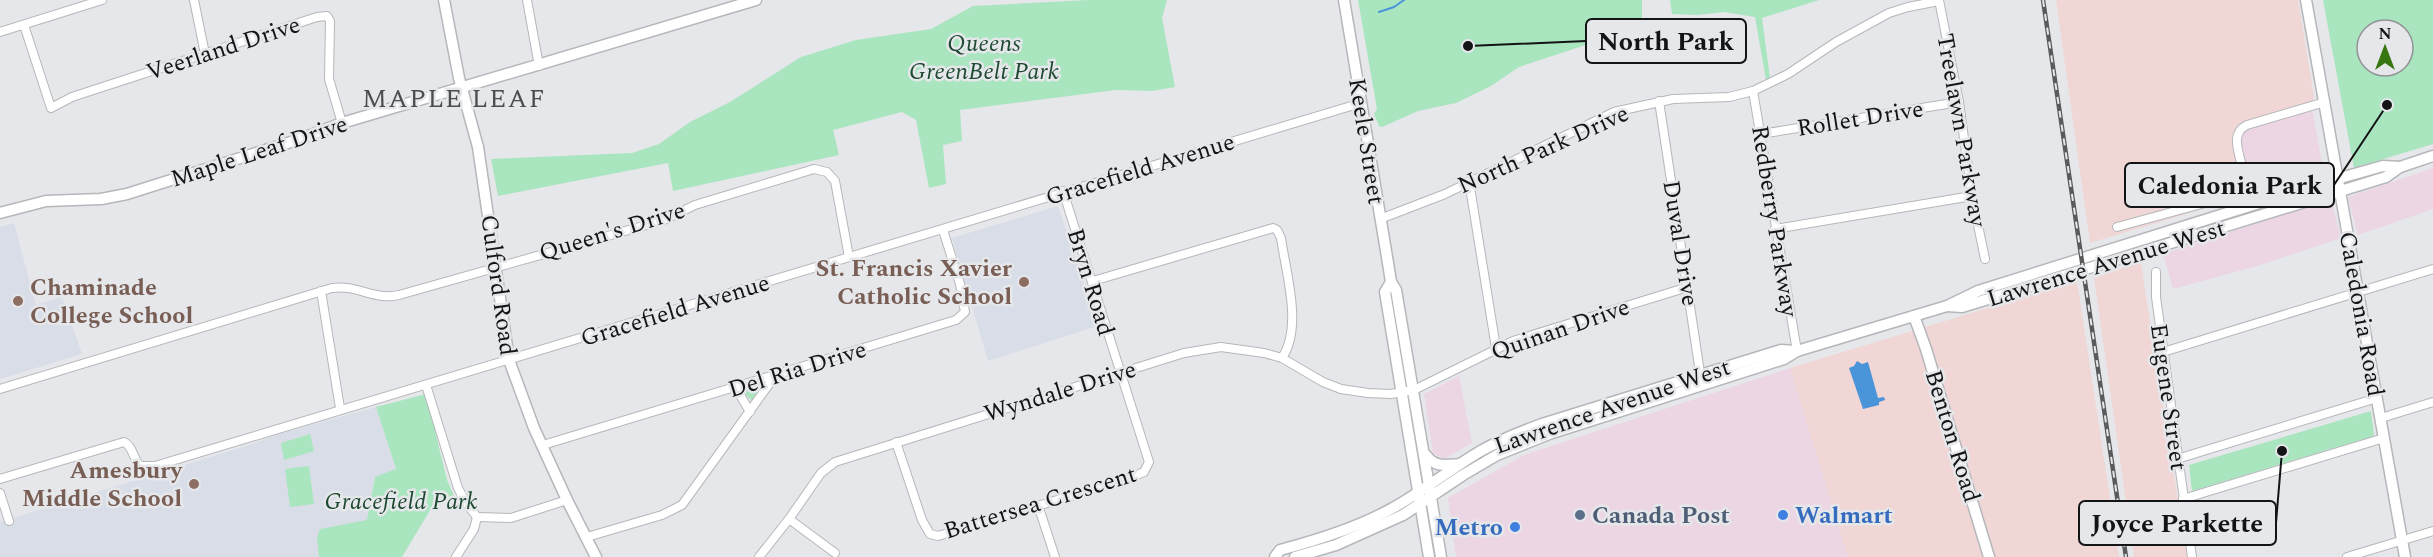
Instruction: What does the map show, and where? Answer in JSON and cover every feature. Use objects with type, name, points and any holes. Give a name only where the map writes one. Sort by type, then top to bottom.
[{"type":"main road","name":"Culford Road","points":[[444,0],[462,88],[478,147],[509,360],[567,500],[596,557]]},
{"type":"main road","name":"Maple Leaf Drive","points":[[0,213],[46,201],[101,199],[127,194],[297,141],[342,123],[756,0]]},
{"type":"main road","name":"Keele Street","points":[[1344,0],[1391,282],[1385,292],[1425,452],[1441,557]]},
{"type":"main road","name":"Caledonia Road","points":[[2306,0],[2405,557]]},
{"type":"main road","name":"Lawrence Avenue West","points":[[1947,306],[1962,307],[2386,177],[2400,167],[2433,156]]},
{"type":"main road","name":"Lawrence Avenue West","points":[[1295,557],[1336,545],[1403,515],[1420,505],[1462,464],[1505,437],[1542,424],[1784,359],[1797,351],[1947,306],[1978,291],[2339,178],[2383,166],[2400,167]]},
{"type":"main road","name":"Benton Road","points":[[1914,316],[1989,557]]},
{"type":"main road","name":"Lawrence Avenue West","points":[[1275,557],[1280,550],[1338,532],[1389,510],[1418,493],[1431,492],[1497,455],[1702,380]]},
{"type":"main road","name":"Keele Street","points":[[1408,391],[1418,493],[1429,557]]},
{"type":"main road","points":[[1542,424],[1549,435]]},
{"type":"main road","points":[[1425,452],[1436,465],[1462,464]]},
{"type":"main road","points":[[1403,515],[1418,521],[1425,533]]},
{"type":"street","points":[[0,32],[102,0]]},
{"type":"street","points":[[194,0],[205,54]]},
{"type":"street","points":[[527,0],[539,66]]},
{"type":"street","name":"North Park Drive","points":[[1380,219],[1423,204],[1614,112],[1659,101],[1729,97],[1753,91],[1779,79],[1836,42],[1889,14],[1908,7],[1939,1]]},
{"type":"street","name":"Treelawn Parkway","points":[[1939,1],[1959,102],[1972,196],[1985,259]]},
{"type":"street","name":"Veerland Drive","points":[[24,25],[51,108],[72,97],[317,17],[327,16],[330,21],[330,87],[342,123]]},
{"type":"street","name":"Redberry Parkway","points":[[1753,91],[1797,351]]},
{"type":"street","name":"Duval Drive","points":[[1659,101],[1702,380]]},
{"type":"street","name":"Rollet Drive","points":[[1761,134],[1959,102]]},
{"type":"street","points":[[2117,228],[2238,194],[2244,185],[2237,139],[2241,129],[2247,124],[2325,102]]},
{"type":"street","name":"Gracefield Avenue","points":[[0,479],[124,442],[130,446],[134,460],[140,465],[155,466],[340,408],[426,385],[943,230],[1063,191],[1362,103]]},
{"type":"street","name":"Queen's Drive","points":[[0,389],[341,286],[388,298],[664,220],[695,205],[815,169],[827,172],[835,181],[849,257]]},
{"type":"street","points":[[1469,181],[1496,348]]},
{"type":"street","name":"Bryn Road","points":[[1063,191],[1093,281],[1118,372]]},
{"type":"street","points":[[1775,229],[1972,196]]},
{"type":"street","points":[[1093,281],[1273,228],[1277,230],[1281,238],[1293,323],[1290,343],[1282,358]]},
{"type":"street","name":"Del Ria Drive","points":[[543,445],[776,376],[949,323],[961,317],[965,312],[963,297],[943,230]]},
{"type":"street","points":[[2163,352],[2433,269]]},
{"type":"street","name":"Eugene Street","points":[[2156,272],[2156,297],[2192,557]]},
{"type":"street","name":"Quinan Drive","points":[[1408,391],[1496,348],[1688,287]]},
{"type":"street","points":[[321,291],[340,408]]},
{"type":"street","name":"Wyndale Drive","points":[[759,557],[789,519],[801,498],[827,467],[896,442],[1184,353],[1208,348],[1240,349],[1282,358],[1323,382],[1341,388],[1368,393],[1408,391]]},
{"type":"street","name":"Battersea Crescent","points":[[896,442],[922,519],[930,534],[938,536],[1130,478],[1144,472],[1149,462],[1118,372]]},
{"type":"street","points":[[587,537],[677,509],[687,500],[776,376]]},
{"type":"street","points":[[426,385],[458,488],[477,517]]},
{"type":"street","points":[[735,388],[750,412]]},
{"type":"street","points":[[2177,459],[2377,398]]},
{"type":"street","points":[[2380,418],[2433,402]]},
{"type":"street","points":[[2183,498],[2384,438]]},
{"type":"street","points":[[0,493],[9,521]]},
{"type":"street","points":[[477,517],[511,518],[567,500]]},
{"type":"street","points":[[1038,505],[1055,557]]},
{"type":"street","points":[[456,557],[474,529],[477,517]]},
{"type":"street","points":[[789,519],[835,553]]},
{"type":"street","points":[[2347,557],[2433,531]]},
{"type":"shaded area","points":[[2056,0],[2298,0],[2314,97],[2310,111],[2244,129],[2240,136],[2249,183],[2249,195],[2090,243]]},
{"type":"shaded area","points":[[2310,111],[2313,113],[2323,169],[2318,174],[2254,194],[2253,182],[2249,183],[2240,136],[2244,129]]},
{"type":"shaded area","points":[[2433,168],[2433,209],[2358,235],[2348,197]]},
{"type":"shaded area","points":[[2322,202],[2332,204],[2341,238],[2257,266],[2173,289],[2163,254]]},
{"type":"shaded area","name":"St. Francis Xavier Catholic School","points":[[1058,206],[1098,326],[988,361],[952,238]]},
{"type":"shaded area","name":"Chaminade College School","points":[[14,223],[36,305],[62,297],[82,354],[0,379],[0,227]]},
{"type":"shaded area","points":[[2141,262],[2187,557],[2134,557],[2094,278]]},
{"type":"shaded area","points":[[2077,281],[2119,557],[1848,557],[1790,368]]},
{"type":"shaded area","points":[[1790,368],[1848,557],[1456,557],[1448,498],[1524,455]]},
{"type":"shaded area","points":[[1459,376],[1472,443],[1444,459],[1433,453],[1424,394]]},
{"type":"shaded area","name":"Amesbury Middle School","points":[[376,407],[396,470],[375,477],[367,520],[317,538],[319,557],[0,557],[0,522],[282,433]]},
{"type":"green space","name":"Queens GreenBelt Park","points":[[1088,0],[1167,0],[1162,18],[1175,87],[1152,91],[1116,90],[960,110],[962,141],[943,145],[946,184],[929,188],[916,120],[902,112],[833,130],[839,155],[673,191],[668,163],[498,196],[491,159],[632,153],[659,144],[690,122],[730,102],[801,57],[856,40],[931,29],[973,6]]},
{"type":"green space","points":[[1358,0],[1642,0],[1642,17],[1638,25],[1519,67],[1491,86],[1456,103],[1418,111],[1382,127],[1379,126],[1374,114],[1377,109]]},
{"type":"green space","points":[[1670,0],[1819,0],[1762,18],[1770,78],[1766,80],[1755,17],[1724,12],[1697,15],[1672,14]]},
{"type":"green space","points":[[2323,0],[2433,0],[2433,144],[2354,168]]},
{"type":"green space","points":[[762,385],[752,401],[744,393],[744,390]]},
{"type":"green space","name":"Gracefield Park","points":[[426,394],[447,480],[455,498],[435,502],[402,557],[319,557],[317,538],[320,529],[367,520],[375,477],[396,469],[376,407]]},
{"type":"green space","points":[[2371,411],[2374,436],[2192,491],[2189,465]]},
{"type":"green space","points":[[310,434],[314,451],[284,460],[281,443]]},
{"type":"green space","points":[[309,466],[314,504],[290,507],[285,469]]},
{"type":"water","points":[[1857,361],[1862,364],[1868,362],[1878,398],[1884,397],[1885,400],[1879,402],[1879,405],[1863,409],[1849,368]]},
{"type":"waterway","points":[[1379,12],[1394,7],[1404,0]]},
{"type":"railway","points":[[2043,0],[2126,557]]},
{"type":"place","name":"North Park","points":[[1468,46]]},
{"type":"place","name":"Caledonia Park","points":[[2387,105]]},
{"type":"place","name":"St. Francis Xavier Catholic School","points":[[1024,282]]},
{"type":"place","name":"Chaminade College School","points":[[18,301]]},
{"type":"place","name":"Joyce Parkette","points":[[2282,451]]},
{"type":"place","name":"Amesbury Middle School","points":[[194,484]]},
{"type":"place","name":"Canada Post","points":[[1580,515]]},
{"type":"place","name":"Walmart","points":[[1783,515]]},
{"type":"place","name":"Metro","points":[[1515,527]]},
{"type":"district","name":"MAPLE LEAF","points":[[454,98]]}]
